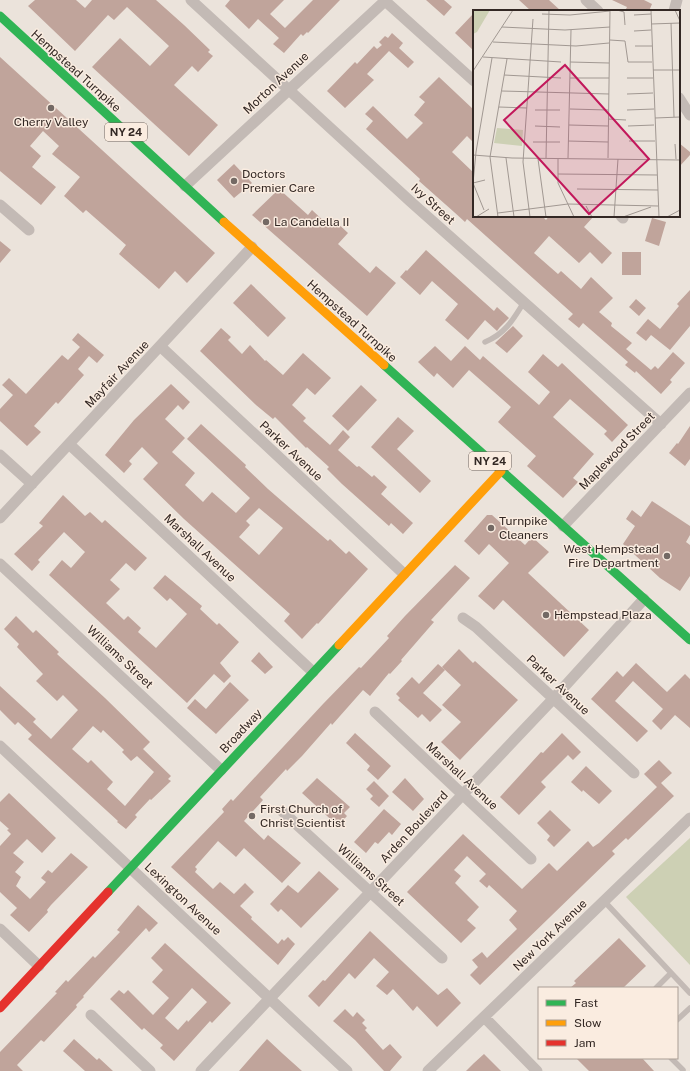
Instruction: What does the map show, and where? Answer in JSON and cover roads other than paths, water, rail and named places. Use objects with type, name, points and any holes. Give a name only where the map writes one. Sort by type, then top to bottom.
[{"type":"main road","name":"Hempstead Turnpike","points":[[0,16],[252,247],[690,639]]},
{"type":"main road","name":"Broadway","points":[[0,1008],[501,470]]},
{"type":"street","name":"Ivy Street","points":[[191,0],[288,90],[660,424]]},
{"type":"street","name":"Morton Avenue","points":[[185,186],[385,0]]},
{"type":"street","points":[[385,0],[473,80]]},
{"type":"street","points":[[586,0],[597,10]]},
{"type":"street","points":[[674,10],[677,0]]},
{"type":"street","points":[[680,100],[690,115]]},
{"type":"street","points":[[0,205],[29,230]]},
{"type":"street","name":"Mayfair Avenue","points":[[0,518],[252,247]]},
{"type":"street","name":"Parker Avenue","points":[[160,346],[404,574]]},
{"type":"street","name":"Maplewood Street","points":[[563,526],[690,393]]},
{"type":"street","name":"Marshall Avenue","points":[[69,444],[313,672]]},
{"type":"street","points":[[0,455],[32,484]]},
{"type":"street","name":"Williams Street","points":[[0,564],[221,770]]},
{"type":"street","name":"Arden Boulevard","points":[[201,1071],[554,698],[644,599]]},
{"type":"street","name":"Parker Avenue","points":[[463,618],[476,627],[634,773]]},
{"type":"street","name":"Marshall Avenue","points":[[375,712],[531,859]]},
{"type":"street","name":"Lexington Avenue","points":[[0,746],[347,1071]]},
{"type":"street","name":"Williams Street","points":[[282,811],[442,958]]},
{"type":"street","name":"New York Avenue","points":[[428,1071],[690,818]]},
{"type":"street","points":[[0,929],[39,966]]},
{"type":"street","points":[[91,1015],[150,1071]]},
{"type":"street","points":[[484,1017],[537,1071]]},
{"type":"lane","points":[[485,342],[498,337],[509,325],[524,302]]},
{"type":"lane","points":[[604,901],[690,994]]},
{"type":"lane","points":[[657,987],[671,973]]},
{"type":"lane","points":[[678,1019],[690,1008]]},
{"type":"lane","points":[[672,1059],[683,1070]]},
{"type":"place","name":"Cherry Valley","points":[[51,108]]},
{"type":"place","name":"Doctors Premier Care","points":[[234,181]]},
{"type":"place","name":"La Candella II","points":[[266,222]]},
{"type":"place","name":"Turnpike Cleaners","points":[[491,528]]},
{"type":"place","name":"West Hempstead Fire Department","points":[[667,556]]},
{"type":"place","name":"Hempstead Plaza","points":[[546,615]]},
{"type":"place","name":"First Church of Christ Scientist","points":[[252,816]]}]
